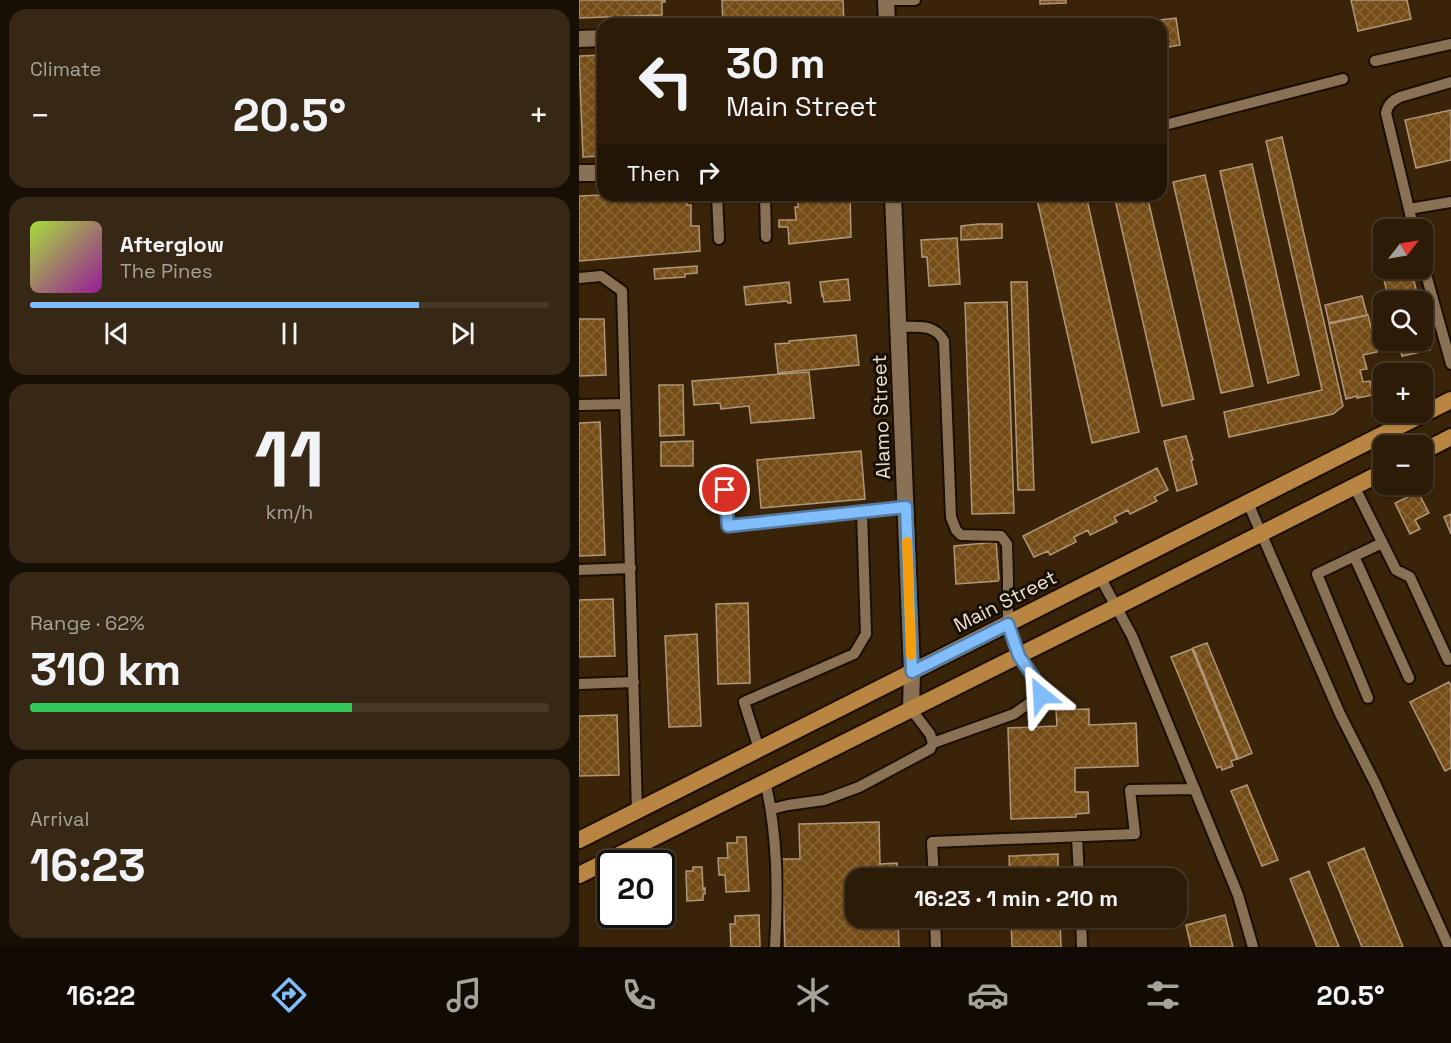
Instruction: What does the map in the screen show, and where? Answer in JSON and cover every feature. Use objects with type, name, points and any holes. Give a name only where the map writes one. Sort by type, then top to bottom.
[{"type":"main road","name":"Main Street","points":[[579,840],[1451,400]]},
{"type":"main road","points":[[1433,446],[1451,437]]},
{"type":"main road","points":[[579,875],[1373,477]]},
{"type":"street","points":[[886,0],[887,18]]},
{"type":"street","points":[[579,39],[597,38]]},
{"type":"street","points":[[579,173],[597,173]]},
{"type":"street","name":"Alamo Street","points":[[893,201],[912,672],[911,709]]},
{"type":"lane","points":[[886,0],[915,0]]},
{"type":"lane","points":[[1375,61],[1451,44]]},
{"type":"lane","points":[[1167,124],[1343,79]]},
{"type":"lane","points":[[1411,219],[1386,113],[1387,107],[1400,97],[1451,82]]},
{"type":"lane","points":[[717,201],[719,239]]},
{"type":"lane","points":[[765,201],[766,237]]},
{"type":"lane","points":[[1409,209],[1451,202]]},
{"type":"lane","points":[[579,278],[601,276],[622,291],[637,811]]},
{"type":"lane","points":[[1427,279],[1451,364]]},
{"type":"lane","points":[[772,809],[823,800],[859,787],[930,749],[933,743],[1014,714],[1041,695],[1041,688],[1019,656],[1008,624],[1007,544],[1005,540],[1001,536],[961,535],[956,530],[951,517],[944,341],[937,331],[931,328],[898,327]]},
{"type":"lane","points":[[579,405],[625,404]]},
{"type":"lane","points":[[1354,486],[1396,570],[1410,577],[1449,660]]},
{"type":"lane","points":[[725,490],[728,526],[906,507]]},
{"type":"lane","points":[[1248,503],[1340,714],[1376,785],[1449,947]]},
{"type":"lane","points":[[759,750],[744,702],[854,654],[866,634],[862,512]]},
{"type":"lane","points":[[1368,698],[1317,574],[1382,543]]},
{"type":"lane","points":[[1354,556],[1409,678]]},
{"type":"lane","points":[[579,570],[631,568]]},
{"type":"lane","points":[[1100,578],[1132,636],[1238,895],[1253,947]]},
{"type":"lane","points":[[579,684],[634,682]]},
{"type":"lane","points":[[911,709],[930,734],[933,743]]},
{"type":"lane","points":[[765,781],[772,809],[777,863],[775,947]]},
{"type":"lane","points":[[933,868],[932,842],[1135,834],[1131,790],[1195,789]]},
{"type":"lane","points":[[1077,836],[1078,868]]},
{"type":"lane","points":[[935,928],[936,947]]},
{"type":"lane","points":[[1081,928],[1082,947]]},
{"type":"building","points":[[579,0],[665,0],[665,2],[662,2],[662,15],[579,18]]},
{"type":"building","points":[[722,0],[843,0],[844,18],[723,18]]},
{"type":"building","points":[[1040,0],[1066,0],[1066,3],[1040,4]]},
{"type":"building","points":[[1351,0],[1407,0],[1411,19],[1358,31]]},
{"type":"building","points":[[1176,18],[1180,45],[1167,47],[1167,19]]},
{"type":"building","points":[[597,55],[597,156],[583,157],[579,56]]},
{"type":"building","points":[[1451,110],[1451,160],[1416,168],[1405,120]]},
{"type":"building","points":[[1282,137],[1343,406],[1333,414],[1229,437],[1224,412],[1322,390],[1266,141]]},
{"type":"building","points":[[1252,164],[1299,375],[1268,383],[1220,171]]},
{"type":"building","points":[[1205,175],[1253,386],[1221,393],[1173,182]]},
{"type":"building","points":[[597,195],[597,201],[687,201],[687,205],[691,205],[691,226],[699,226],[700,251],[579,261],[579,196]]},
{"type":"building","points":[[798,201],[850,201],[851,237],[789,244],[788,227],[779,227],[779,220],[796,220],[795,207],[798,207]]},
{"type":"building","points":[[1037,201],[1087,201],[1139,432],[1092,443]]},
{"type":"building","points":[[1115,201],[1148,201],[1194,399],[1162,406]]},
{"type":"building","points":[[1002,224],[1002,238],[961,240],[961,226]]},
{"type":"building","points":[[957,238],[960,284],[929,286],[927,257],[922,257],[921,240]]},
{"type":"building","points":[[697,266],[697,273],[685,274],[685,277],[655,279],[654,269]]},
{"type":"building","points":[[848,279],[850,300],[824,302],[820,282]]},
{"type":"building","points":[[1384,279],[1414,279],[1416,291],[1387,291]]},
{"type":"building","points":[[789,282],[791,303],[787,301],[746,305],[744,287]]},
{"type":"building","points":[[1011,282],[1027,282],[1034,490],[1018,490]]},
{"type":"building","points":[[1362,296],[1367,315],[1329,323],[1325,305]]},
{"type":"building","points":[[1007,302],[1014,513],[972,514],[965,303]]},
{"type":"building","points":[[1368,315],[1373,336],[1373,351],[1377,352],[1363,355],[1367,369],[1360,370],[1363,382],[1370,381],[1373,395],[1346,399],[1329,324]]},
{"type":"building","points":[[579,319],[604,319],[606,375],[579,376]]},
{"type":"building","points":[[856,335],[859,365],[778,373],[775,344]]},
{"type":"building","points":[[1401,351],[1425,351],[1402,356]]},
{"type":"building","points":[[809,372],[814,418],[751,423],[749,406],[721,409],[720,403],[694,405],[692,381]]},
{"type":"building","points":[[659,385],[683,385],[684,435],[660,436]]},
{"type":"building","points":[[600,422],[605,555],[579,556],[579,423]]},
{"type":"building","points":[[1186,436],[1197,484],[1177,491],[1164,441]]},
{"type":"building","points":[[693,441],[693,466],[661,466],[661,442]]},
{"type":"building","points":[[861,451],[865,499],[761,508],[757,460]]},
{"type":"building","points":[[1157,468],[1168,490],[1154,497],[1157,501],[1130,514],[1128,510],[1114,517],[1117,522],[1090,535],[1088,530],[1074,537],[1076,542],[1050,555],[1048,551],[1034,557],[1023,536]]},
{"type":"building","points":[[1412,495],[1420,495],[1429,513],[1415,520],[1420,529],[1410,534],[1395,503]]},
{"type":"building","points":[[1451,514],[1451,534],[1444,517]]},
{"type":"building","points":[[996,542],[998,581],[956,584],[954,546]]},
{"type":"building","points":[[613,599],[615,656],[579,657],[579,600]]},
{"type":"building","points":[[748,603],[750,683],[718,684],[716,604]]},
{"type":"building","points":[[697,634],[701,726],[669,727],[665,636]]},
{"type":"building","points":[[1207,643],[1252,753],[1238,759],[1193,648]]},
{"type":"building","points":[[1192,649],[1237,759],[1231,761],[1233,766],[1222,770],[1221,766],[1217,768],[1171,657]]},
{"type":"building","points":[[1449,682],[1451,686],[1451,768],[1445,771],[1410,702]]},
{"type":"building","points":[[1089,709],[1089,725],[1136,723],[1138,766],[1075,768],[1075,792],[1088,792],[1089,813],[1076,814],[1076,817],[1011,819],[1008,728],[1057,726],[1056,710]]},
{"type":"building","points":[[617,715],[619,775],[579,776],[579,716]]},
{"type":"building","points":[[1247,785],[1278,860],[1262,866],[1231,791]]},
{"type":"building","points":[[879,822],[880,864],[897,863],[897,868],[845,868],[845,928],[898,928],[899,947],[785,947],[782,859],[800,859],[799,824]]},
{"type":"building","points":[[737,837],[746,837],[749,891],[726,892],[725,875],[719,875],[718,858],[728,858],[727,843],[737,843]]},
{"type":"building","points":[[1364,848],[1403,947],[1362,947],[1328,863]]},
{"type":"building","points":[[1058,854],[1058,868],[1010,868],[1009,856]]},
{"type":"building","points":[[693,867],[702,867],[705,894],[703,894],[703,900],[687,901],[686,871],[693,871]]},
{"type":"building","points":[[1309,871],[1339,947],[1317,947],[1290,879]]},
{"type":"building","points":[[759,915],[760,947],[731,947],[730,924],[735,924],[735,916]]},
{"type":"building","points":[[1225,915],[1233,947],[1191,947],[1187,925]]},
{"type":"building","points":[[1011,928],[1060,928],[1061,947],[1012,947]]},
{"type":"slow traffic","points":[[907,542],[911,655]]},
{"type":"route","points":[[725,490],[728,526],[906,507],[912,672],[1008,624],[1019,656],[1041,688],[1041,695]]}]
